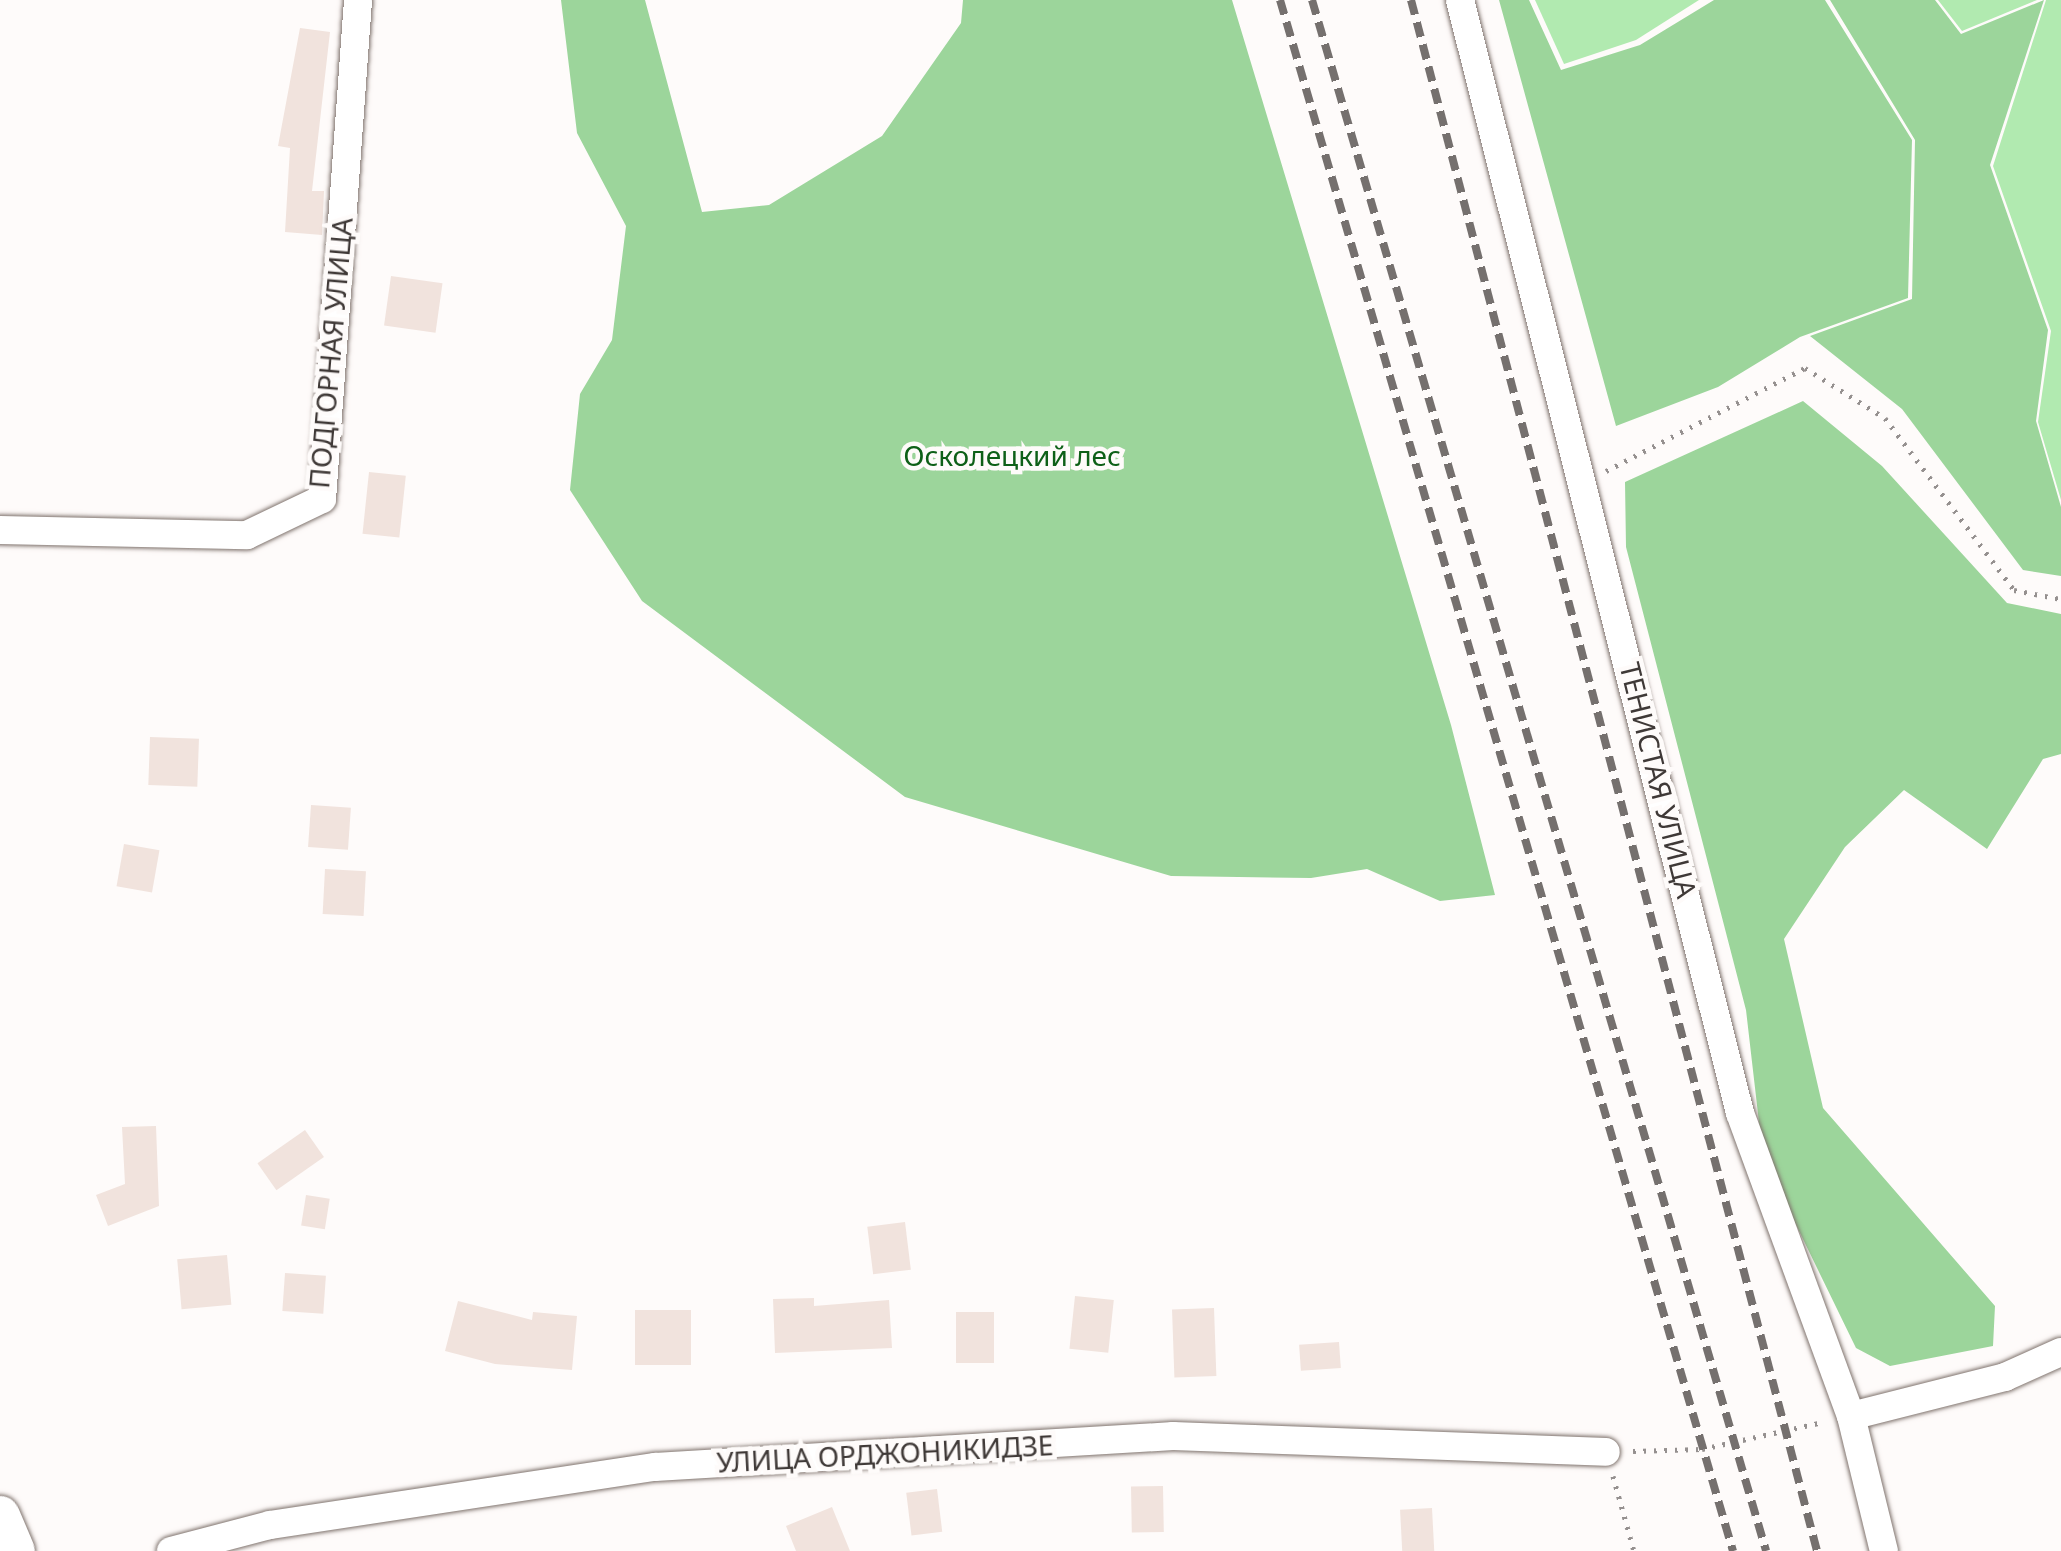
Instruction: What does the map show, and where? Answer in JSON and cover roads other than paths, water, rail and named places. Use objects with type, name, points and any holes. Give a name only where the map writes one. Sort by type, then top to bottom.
[{"type":"main road","points":[[0,1516],[15,1551]]},
{"type":"street","name":"ПОДГОРНАЯ УЛИЦА","points":[[0,530],[246,535],[322,499],[358,0]]},
{"type":"street","name":"ТЕНИСТАЯ УЛИЦА","points":[[1460,0],[1585,481],[1740,1113],[1851,1416],[1884,1551]]},
{"type":"street","points":[[1851,1416],[2005,1377],[2061,1352]]},
{"type":"street","name":"УЛИЦА ОРДЖОНИКИДЗЕ","points":[[171,1551],[270,1525],[655,1466],[1173,1436],[1606,1452]]},
{"type":"railway","points":[[1280,0],[1733,1551]]},
{"type":"railway","points":[[1312,0],[1766,1551]]},
{"type":"railway","points":[[1411,0],[1817,1551]]},
{"type":"park label","name":"Осколецкий лес","points":[[1012,455]]}]
